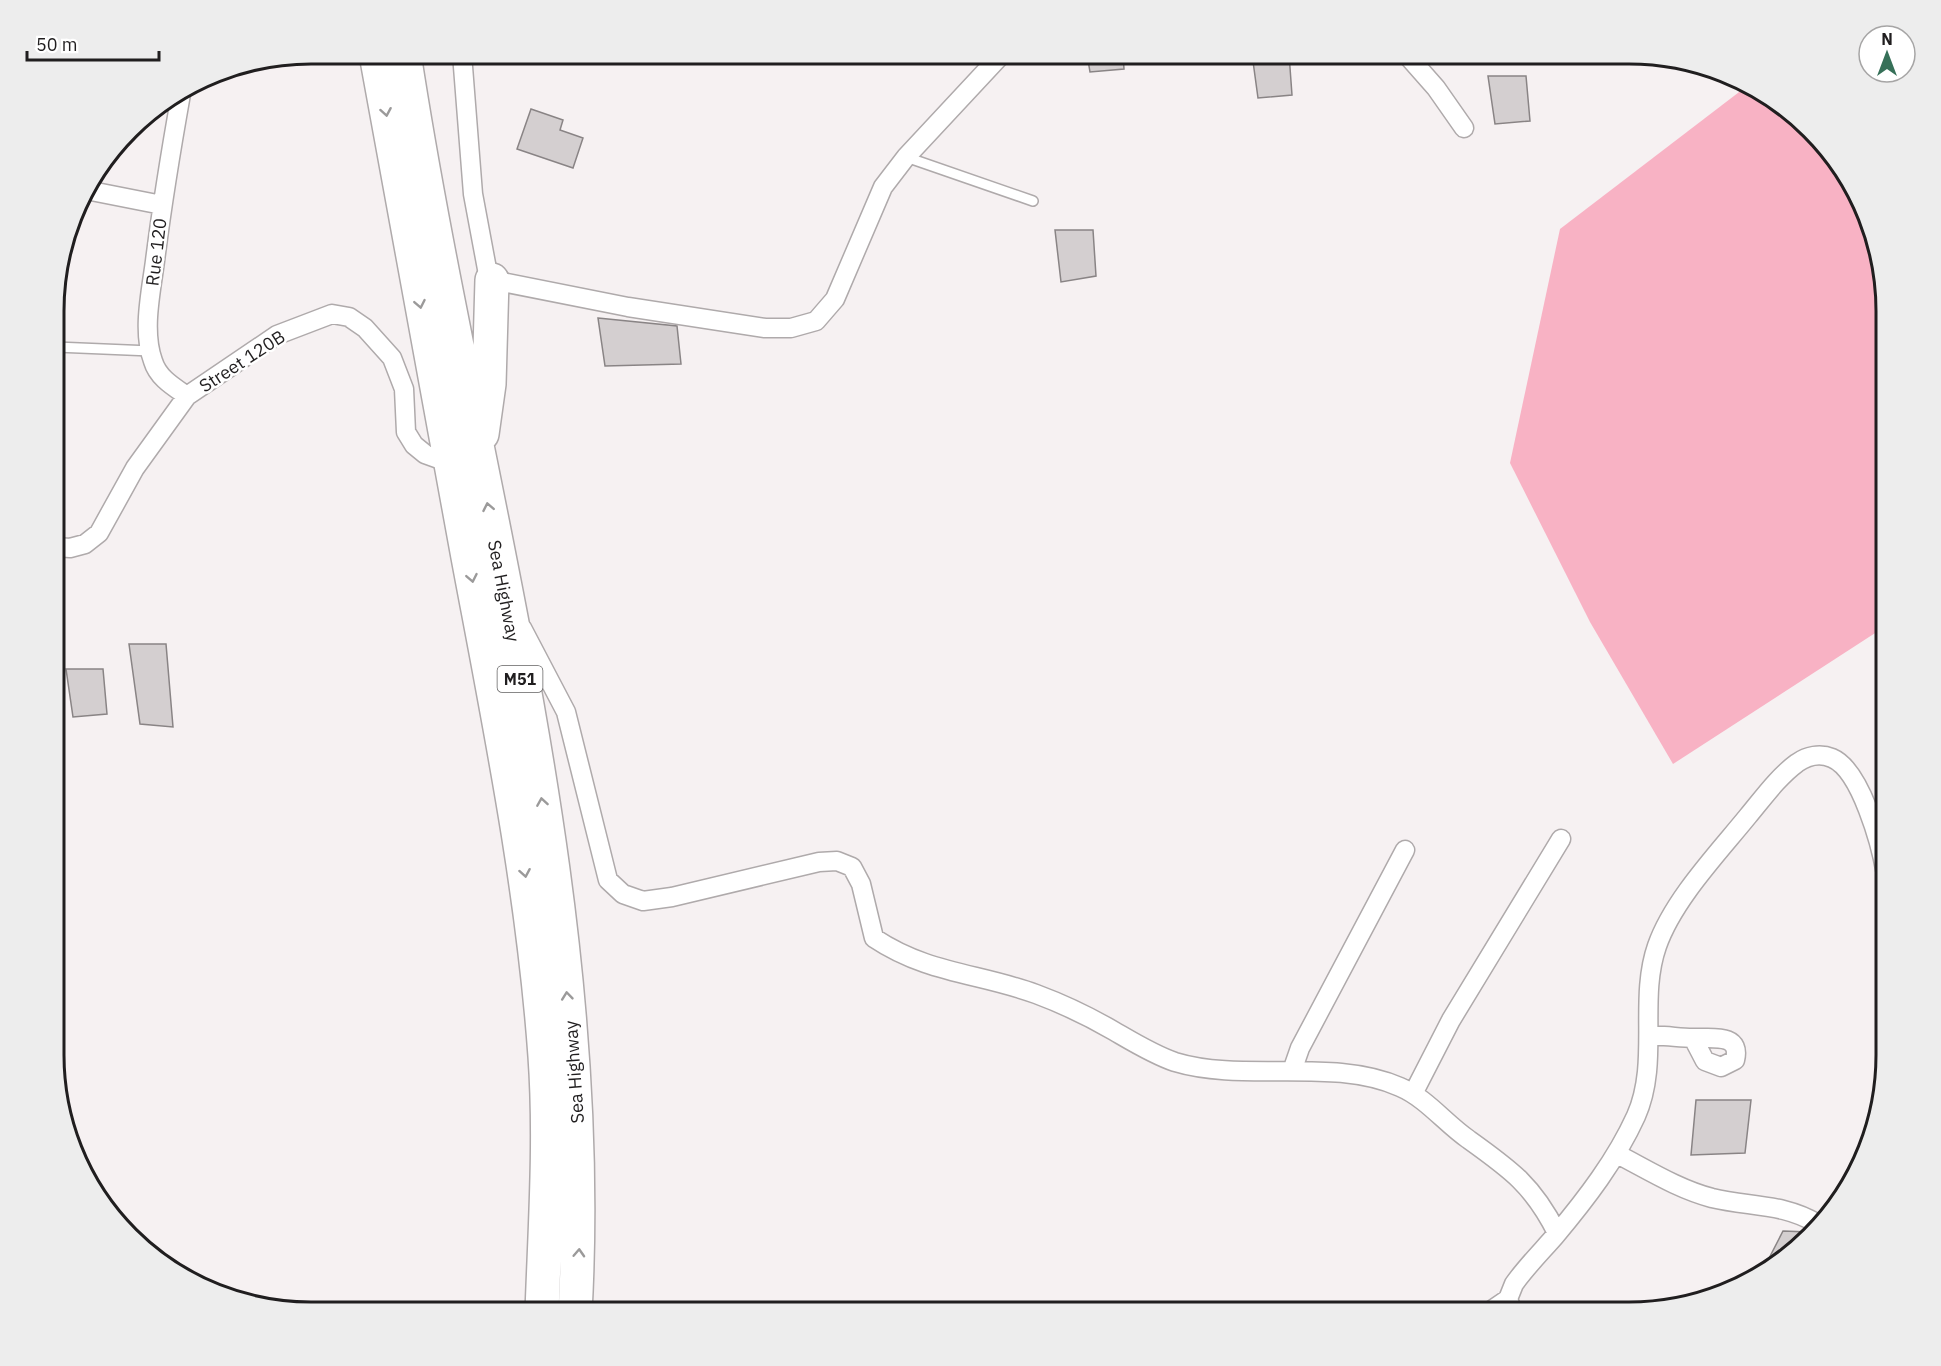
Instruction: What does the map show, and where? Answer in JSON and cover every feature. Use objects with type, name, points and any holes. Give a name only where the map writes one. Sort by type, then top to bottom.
[{"type":"highway","name":"Sea Highway","points":[[378,64],[464,462],[505,594],[543,807],[573,1042],[578,1142],[579,1245],[576,1302]]},
{"type":"highway","name":"Sea Highway","points":[[406,64],[431,216],[498,714],[525,873],[545,1058],[545,1225],[542,1302]]},
{"type":"highway","points":[[464,462],[489,384],[492,280]]},
{"type":"street","points":[[463,64],[473,194],[487,269],[492,280],[628,307],[765,328],[790,328],[816,321],[835,299],[883,187],[906,157],[993,64]]},
{"type":"street","points":[[1415,64],[1436,88],[1464,128]]},
{"type":"street","name":"Rue 120","points":[[179,103],[162,205],[150,298],[151,351],[153,362],[162,378],[187,396]]},
{"type":"street","points":[[96,192],[162,205]]},
{"type":"street","name":"Street 120B","points":[[64,548],[85,544],[99,533],[135,468],[187,396],[277,335],[333,314],[349,317],[365,328],[392,358],[404,389],[406,432],[414,445],[425,454],[464,462]]},
{"type":"street","points":[[505,594],[566,712],[608,880],[623,894],[643,901],[672,897],[786,869],[837,861],[852,867],[861,884],[874,938],[895,950],[950,973],[1037,994],[1174,1062],[1233,1071],[1292,1071],[1373,1079],[1413,1094],[1461,1134],[1512,1170],[1545,1209],[1557,1233]]},
{"type":"street","points":[[1511,1302],[1518,1278],[1557,1233],[1617,1154],[1638,1112],[1643,1096],[1650,1036],[1653,964],[1658,945],[1666,929],[1717,854],[1781,777],[1798,762],[1819,755],[1832,758],[1842,764],[1851,777],[1866,808],[1876,841]]},
{"type":"street","points":[[1413,1094],[1451,1020],[1561,839]]},
{"type":"street","points":[[1292,1071],[1300,1048],[1405,850]]},
{"type":"street","points":[[1650,1036],[1693,1038]]},
{"type":"street","points":[[1617,1154],[1687,1190],[1741,1204],[1794,1211],[1812,1221]]},
{"type":"lane","points":[[906,157],[1033,201]]},
{"type":"lane","points":[[64,347],[151,351]]},
{"type":"shaded area","points":[[1741,91],[1767,106],[1792,126],[1835,174],[1858,217],[1872,264],[1876,296],[1876,632],[1673,764],[1590,622],[1510,463],[1560,229]]},
{"type":"building","points":[[1089,64],[1124,64],[1124,69],[1090,72]]},
{"type":"building","points":[[1253,64],[1290,64],[1292,95],[1258,98]]},
{"type":"building","points":[[1488,76],[1526,76],[1530,121],[1495,124]]},
{"type":"building","points":[[531,109],[563,120],[560,130],[583,138],[573,168],[517,149]]},
{"type":"building","points":[[1055,230],[1093,230],[1096,276],[1061,282]]},
{"type":"building","points":[[598,318],[677,326],[681,364],[605,366]]},
{"type":"building","points":[[129,644],[166,644],[173,727],[140,724]]},
{"type":"building","points":[[66,669],[103,669],[107,714],[73,717]]},
{"type":"building","points":[[1696,1100],[1751,1100],[1745,1153],[1691,1155]]},
{"type":"building","points":[[1783,1231],[1801,1232],[1792,1240],[1769,1259]]}]
